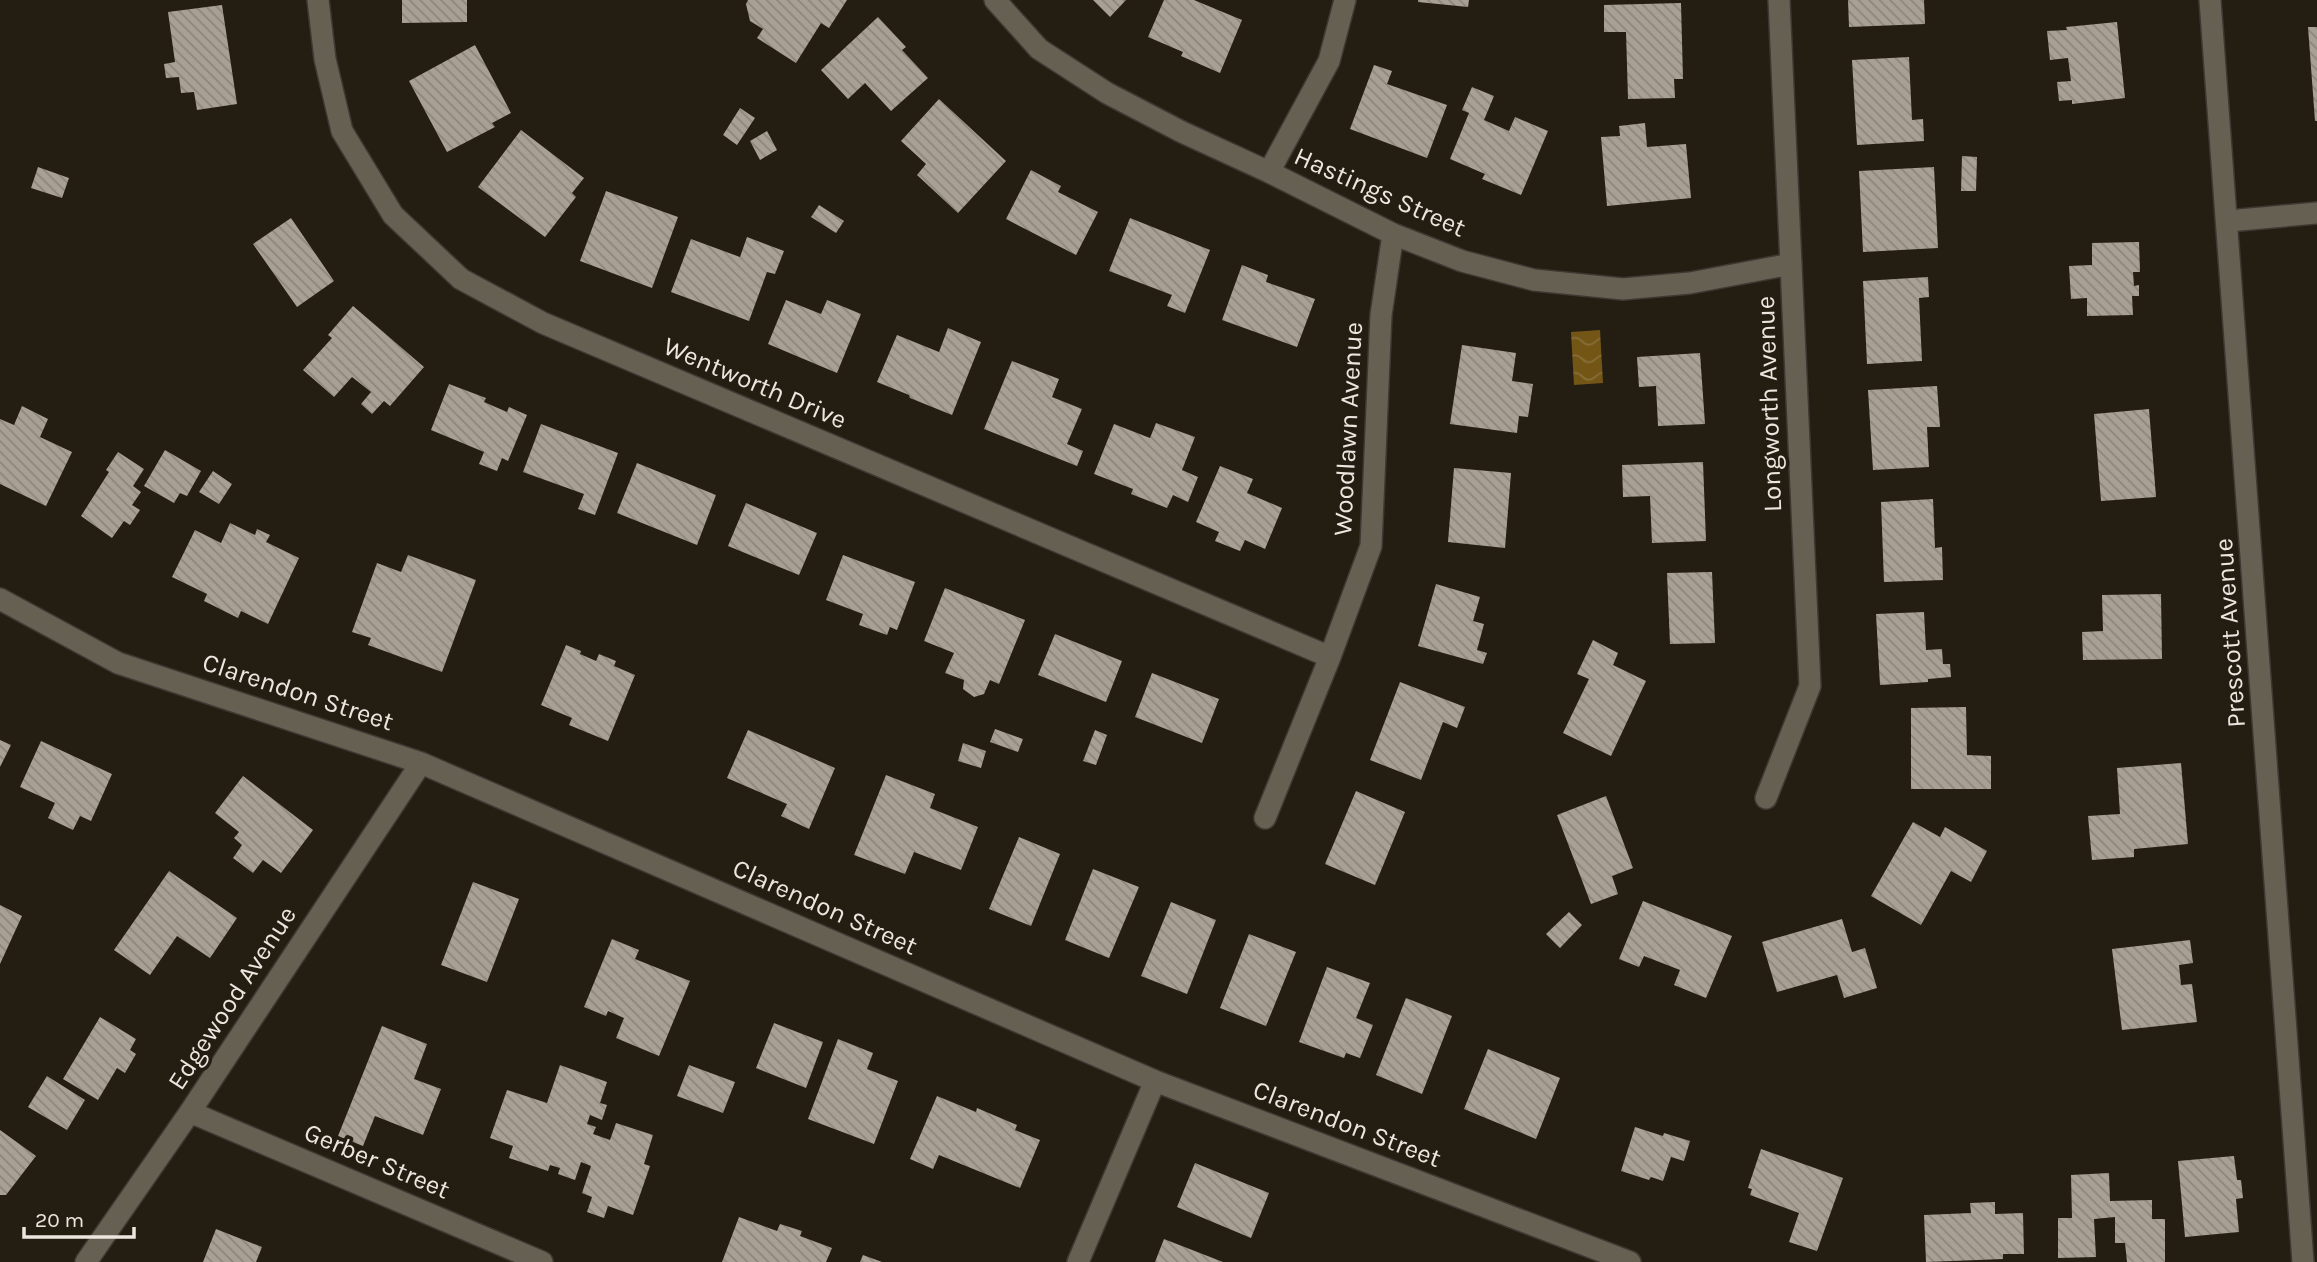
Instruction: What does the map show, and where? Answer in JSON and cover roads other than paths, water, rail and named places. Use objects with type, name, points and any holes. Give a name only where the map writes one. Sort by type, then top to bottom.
[{"type":"street","name":"Wentworth Drive","points":[[318,0],[325,59],[342,131],[393,215],[461,279],[556,329],[1330,657]]},
{"type":"street","name":"Hastings Street","points":[[995,0],[1039,49],[1107,93],[1393,234],[1462,261],[1534,280],[1623,289],[1690,283],[1791,264]]},
{"type":"street","points":[[1269,172],[1329,61],[1345,0]]},
{"type":"street","name":"Longworth Avenue","points":[[1766,798],[1810,686],[1779,0]]},
{"type":"street","name":"Prescott Avenue","points":[[2210,0],[2303,1262]]},
{"type":"street","points":[[2228,221],[2317,213]]},
{"type":"street","name":"Woodlawn Avenue","points":[[1265,818],[1371,547],[1381,316],[1393,234]]},
{"type":"street","name":"Clarendon Street","points":[[0,599],[118,663],[421,763],[1155,1081],[1630,1262]]},
{"type":"street","name":"Edgewood Avenue","points":[[86,1262],[190,1112],[421,763]]},
{"type":"street","points":[[1078,1262],[1155,1081]]},
{"type":"street","name":"Gerber Street","points":[[190,1112],[542,1262]]},
{"type":"water","points":[[1600,330],[1603,383],[1574,385],[1571,332]]}]
